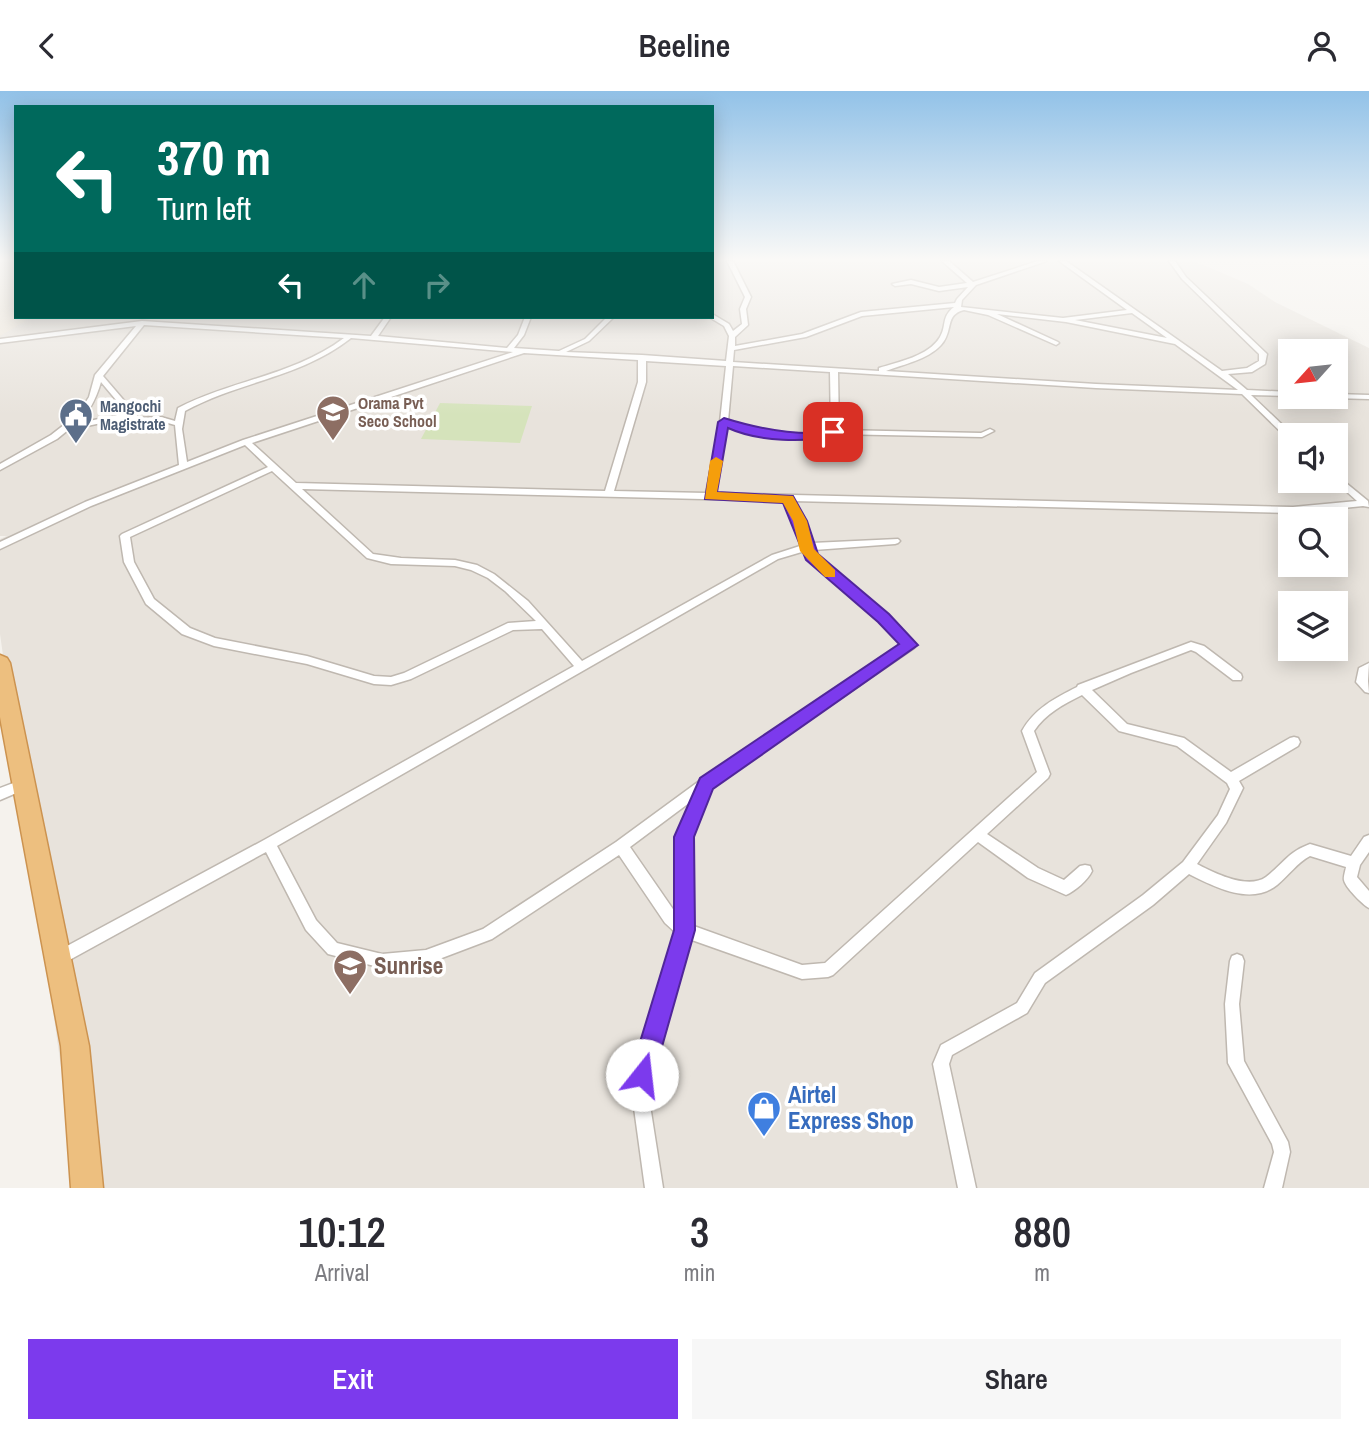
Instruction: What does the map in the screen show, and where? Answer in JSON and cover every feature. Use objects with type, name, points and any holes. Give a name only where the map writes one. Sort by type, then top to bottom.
[{"type":"highway","points":[[0,663],[75,1046],[87,1188]]},
{"type":"street","points":[[732,336],[745,325],[743,312]]},
{"type":"street","points":[[730,349],[798,338],[861,314],[886,312]]},
{"type":"street","points":[[877,372],[937,345],[945,333],[947,318],[952,312]]},
{"type":"street","points":[[986,312],[1056,343]]},
{"type":"street","points":[[988,312],[1062,319],[1178,343]]},
{"type":"street","points":[[1062,319],[1122,312]]},
{"type":"street","points":[[1134,312],[1220,373],[1278,425]]},
{"type":"street","points":[[1220,312],[1263,353],[1262,362],[1254,369],[1220,373]]},
{"type":"street","points":[[710,496],[724,422],[727,362],[732,336],[727,325],[714,317]]},
{"type":"street","points":[[190,326],[204,319]]},
{"type":"street","points":[[373,338],[387,319]]},
{"type":"street","points":[[509,350],[521,335],[527,319]]},
{"type":"street","points":[[559,352],[586,340],[609,319]]},
{"type":"street","points":[[92,328],[101,320]]},
{"type":"street","points":[[0,467],[67,428],[88,407],[99,375],[141,320]]},
{"type":"street","points":[[0,341],[141,320],[521,351],[1278,393]]},
{"type":"street","points":[[183,466],[178,424],[179,413],[186,407],[247,381],[328,355],[350,336]]},
{"type":"street","points":[[0,546],[88,504],[246,442],[521,351]]},
{"type":"street","points":[[609,493],[642,382],[642,357]]},
{"type":"street","points":[[834,369],[835,432]]},
{"type":"street","points":[[99,375],[139,421],[161,419],[178,424]]},
{"type":"street","points":[[1348,396],[1369,397]]},
{"type":"street","points":[[67,428],[131,414]]},
{"type":"street","points":[[724,422],[738,428],[817,436],[835,432],[985,435],[990,431]]},
{"type":"street","points":[[246,442],[370,556],[392,561],[455,563],[482,569],[500,581],[581,667]]},
{"type":"street","points":[[272,468],[125,536],[129,562],[150,601],[186,631],[214,642],[307,660],[385,682],[418,672],[512,626],[544,625]]},
{"type":"street","points":[[292,486],[1293,510],[1367,505]]},
{"type":"street","points":[[1348,488],[1367,505]]},
{"type":"street","points":[[270,844],[310,925],[333,949],[382,961],[426,957],[487,934],[621,846],[706,783],[910,645],[884,618],[821,566],[806,547],[800,521],[788,499]]},
{"type":"street","points":[[59,958],[270,844],[775,557],[806,547],[895,541]]},
{"type":"street","points":[[621,846],[670,918],[684,930],[802,972],[828,970],[1044,774],[1028,731],[1030,724],[1082,688],[1193,646],[1237,677]]},
{"type":"street","points":[[1369,667],[1363,671],[1362,682],[1369,689]]},
{"type":"street","points":[[967,1188],[941,1064],[946,1050],[1022,1008],[1040,978],[1148,900],[1188,866],[1222,818],[1237,786],[1180,742],[1123,728],[1082,688]]},
{"type":"street","points":[[1231,779],[1294,742]]},
{"type":"street","points":[[654,1188],[639,1086],[684,930],[684,837],[706,783]]},
{"type":"street","points":[[0,794],[24,784]]},
{"type":"street","points":[[978,835],[1033,873],[1066,888],[1085,871]]},
{"type":"street","points":[[1369,841],[1354,863],[1350,879],[1369,901]]},
{"type":"street","points":[[1188,866],[1211,877],[1254,888],[1263,887],[1292,860],[1310,850],[1354,863]]},
{"type":"street","points":[[1237,961],[1233,1004],[1237,1063],[1280,1142],[1282,1152],[1273,1188]]},
{"type":"shaded area","points":[[0,312],[14,312],[14,319],[714,319],[714,312],[1296,312],[1369,348],[1369,1188],[78,1188],[0,634],[0,539],[7,536],[0,536]]},
{"type":"shaded area","points":[[0,312],[14,312],[14,319],[29,319],[0,336]]},
{"type":"green space","points":[[440,403],[532,406],[520,443],[421,439]]},
{"type":"slow traffic","points":[[716,461],[710,496],[788,499],[800,521],[807,551],[830,574]]},
{"type":"place","name":"Orama Pvt Seco School","points":[[333,442]]},
{"type":"place","name":"Mangochi Magistrate","points":[[76,445]]},
{"type":"place","name":"Sunrise","points":[[350,996]]},
{"type":"place","name":"Airtel Express Shop","points":[[764,1138]]},
{"type":"route","points":[[642,1075],[684,930],[684,837],[706,783],[910,645],[884,618],[811,556],[807,551],[800,521],[788,499],[710,496],[724,422],[738,428],[779,434],[817,436],[833,432]]}]
